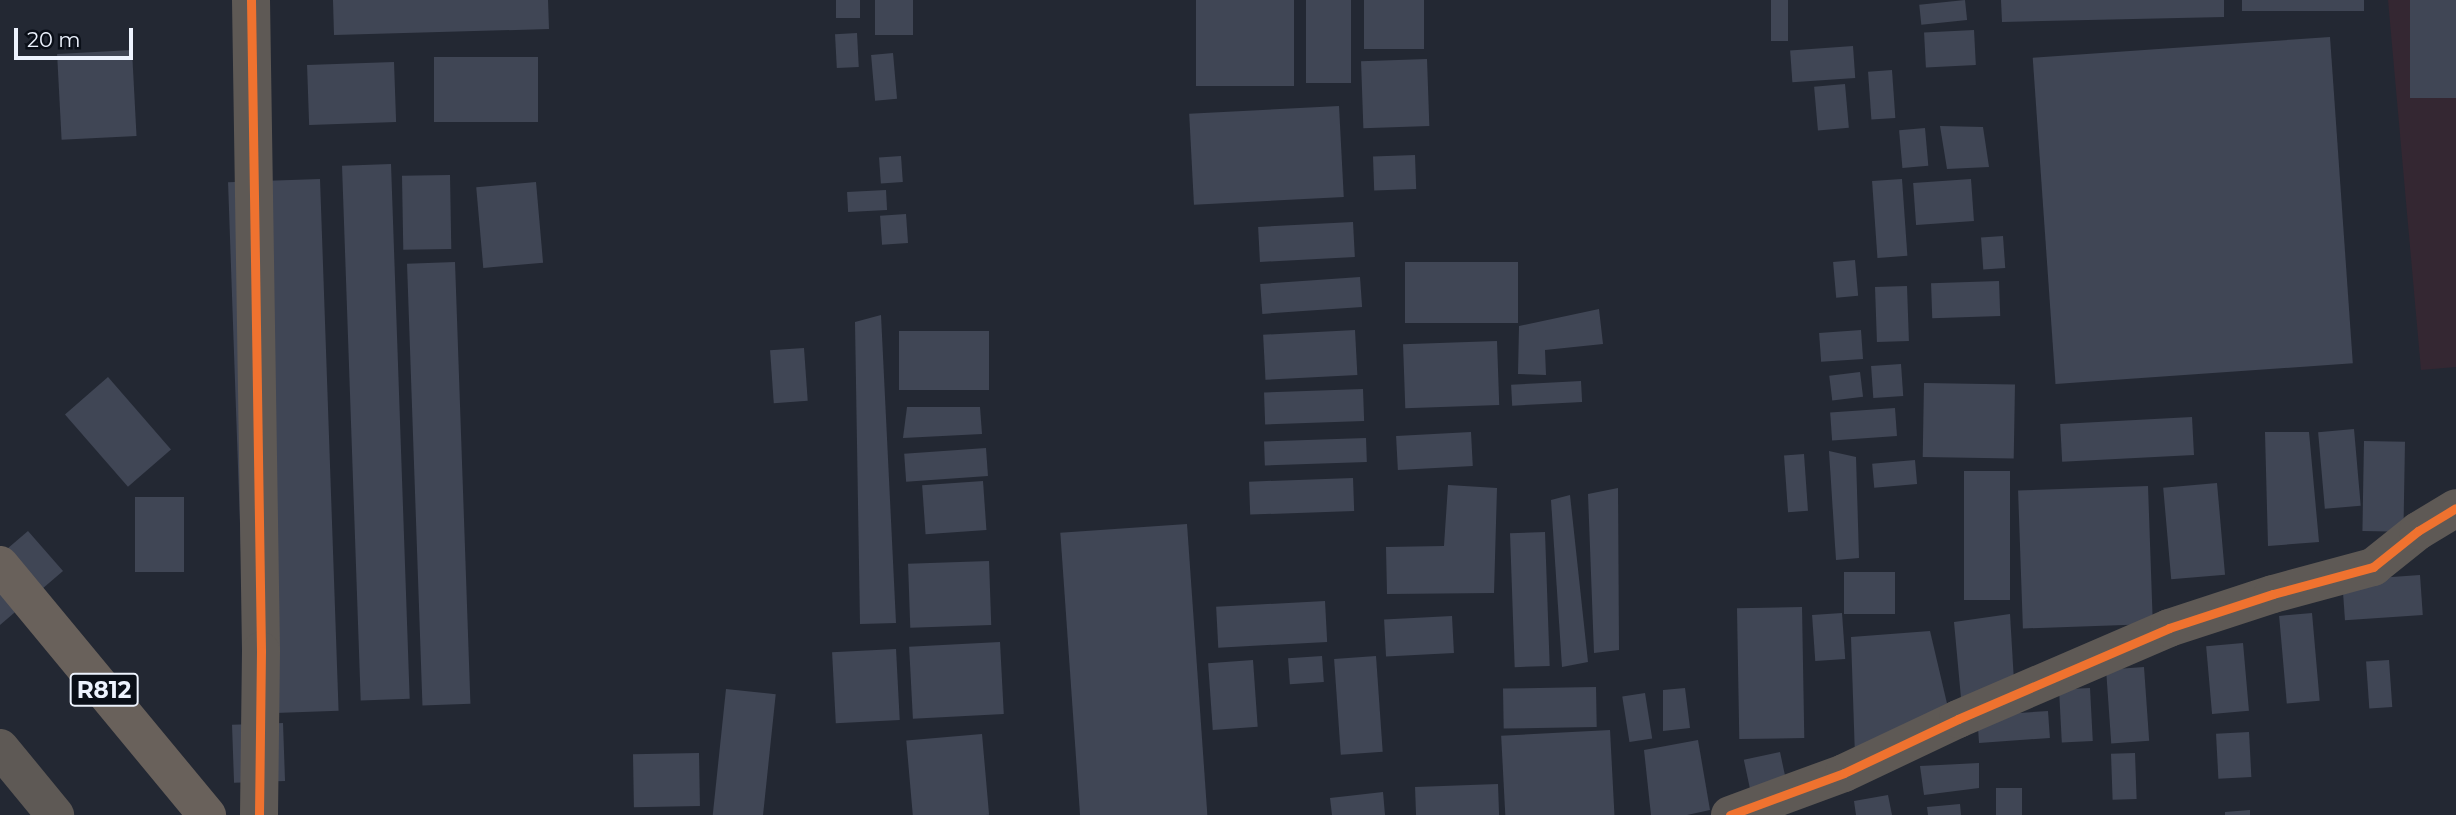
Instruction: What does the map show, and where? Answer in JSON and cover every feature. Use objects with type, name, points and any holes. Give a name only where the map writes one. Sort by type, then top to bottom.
[{"type":"main road","name":"R812","points":[[0,565],[207,815]]},
{"type":"street","points":[[251,0],[261,652],[259,815]]},
{"type":"street","points":[[1730,815],[1844,773],[1958,719],[2169,628],[2273,594],[2373,567],[2418,531],[2456,508]]},
{"type":"street","points":[[0,748],[55,815]]},
{"type":"shaded area","points":[[2388,0],[2456,0],[2456,367],[2421,370]]},
{"type":"building","points":[[333,0],[548,0],[549,29],[334,35]]},
{"type":"building","points":[[836,0],[860,0],[860,18],[836,18]]},
{"type":"building","points":[[875,0],[913,0],[913,35],[875,35]]},
{"type":"building","points":[[1196,0],[1294,0],[1294,86],[1196,86]]},
{"type":"building","points":[[1306,0],[1351,0],[1351,83],[1306,83]]},
{"type":"building","points":[[1364,0],[1424,0],[1424,49],[1364,49]]},
{"type":"building","points":[[1771,0],[1788,0],[1788,41],[1771,41]]},
{"type":"building","points":[[1965,0],[1967,20],[1921,25],[1919,5]]},
{"type":"building","points":[[2001,0],[2224,0],[2224,17],[2002,22]]},
{"type":"building","points":[[2242,0],[2364,0],[2364,11],[2242,11]]},
{"type":"building","points":[[2410,0],[2456,0],[2456,98],[2410,98]]},
{"type":"building","points":[[1974,30],[1976,65],[1926,68],[1924,33]]},
{"type":"building","points":[[857,33],[859,67],[837,68],[835,34]]},
{"type":"building","points":[[2330,37],[2353,363],[2056,384],[2033,58]]},
{"type":"building","points":[[1853,46],[1855,78],[1792,82],[1790,50]]},
{"type":"building","points":[[132,50],[137,136],[62,140],[57,54]]},
{"type":"building","points":[[893,53],[897,99],[875,101],[871,55]]},
{"type":"building","points":[[434,57],[538,57],[538,122],[434,122]]},
{"type":"building","points":[[1427,59],[1429,126],[1363,128],[1361,61]]},
{"type":"building","points":[[394,62],[396,122],[309,125],[307,65]]},
{"type":"building","points":[[1892,70],[1895,118],[1871,120],[1868,72]]},
{"type":"building","points":[[1845,84],[1849,128],[1818,131],[1814,87]]},
{"type":"building","points":[[1339,106],[1344,197],[1194,205],[1189,114]]},
{"type":"building","points":[[1940,126],[1983,127],[1989,167],[1947,169]]},
{"type":"building","points":[[1925,128],[1928,166],[1902,168],[1899,130]]},
{"type":"building","points":[[1415,155],[1416,189],[1374,190],[1373,156]]},
{"type":"building","points":[[901,156],[903,182],[881,183],[879,158]]},
{"type":"building","points":[[391,164],[410,699],[361,700],[342,166]]},
{"type":"building","points":[[450,175],[451,249],[403,250],[402,176]]},
{"type":"building","points":[[320,179],[339,711],[247,714],[228,182]]},
{"type":"building","points":[[1902,179],[1907,256],[1877,258],[1872,181]]},
{"type":"building","points":[[1971,179],[1974,221],[1916,225],[1913,183]]},
{"type":"building","points":[[536,182],[543,263],[483,268],[476,187]]},
{"type":"building","points":[[886,190],[887,210],[848,212],[847,192]]},
{"type":"building","points":[[906,214],[908,243],[882,245],[880,216]]},
{"type":"building","points":[[1353,222],[1355,257],[1260,262],[1258,227]]},
{"type":"building","points":[[2003,236],[2005,268],[1983,269],[1981,238]]},
{"type":"building","points":[[1855,260],[1858,296],[1836,298],[1833,262]]},
{"type":"building","points":[[455,262],[470,704],[422,705],[407,264]]},
{"type":"building","points":[[1405,262],[1518,262],[1518,323],[1405,323]]},
{"type":"building","points":[[1360,277],[1362,307],[1262,314],[1260,284]]},
{"type":"building","points":[[1999,281],[2000,316],[1932,318],[1931,283]]},
{"type":"building","points":[[1907,286],[1909,341],[1877,342],[1875,287]]},
{"type":"building","points":[[1599,309],[1603,344],[1545,350],[1546,375],[1518,374],[1519,326]]},
{"type":"building","points":[[881,315],[896,623],[860,624],[855,322]]},
{"type":"building","points":[[1355,330],[1357,375],[1265,380],[1263,335]]},
{"type":"building","points":[[1861,330],[1863,359],[1821,362],[1819,333]]},
{"type":"building","points":[[899,331],[989,331],[989,390],[899,390]]},
{"type":"building","points":[[1497,341],[1499,405],[1405,408],[1403,344]]},
{"type":"building","points":[[804,348],[808,401],[774,403],[770,350]]},
{"type":"building","points":[[1901,364],[1903,396],[1873,398],[1871,366]]},
{"type":"building","points":[[1860,372],[1863,397],[1832,401],[1829,376]]},
{"type":"building","points":[[108,377],[171,449],[128,487],[65,414]]},
{"type":"building","points":[[1581,381],[1582,402],[1512,406],[1511,385]]},
{"type":"building","points":[[1924,383],[2015,385],[2014,459],[1923,457]]},
{"type":"building","points":[[1363,389],[1364,421],[1265,424],[1264,392]]},
{"type":"building","points":[[907,407],[980,407],[982,434],[903,438]]},
{"type":"building","points":[[1895,408],[1897,436],[1832,440],[1830,413]]},
{"type":"building","points":[[2192,417],[2194,455],[2062,462],[2060,424]]},
{"type":"building","points":[[2354,429],[2361,506],[2325,509],[2318,432]]},
{"type":"building","points":[[1471,432],[1473,466],[1398,470],[1396,436]]},
{"type":"building","points":[[2265,432],[2309,432],[2319,542],[2268,546]]},
{"type":"building","points":[[1366,438],[1367,462],[1265,466],[1264,442]]},
{"type":"building","points":[[2364,441],[2405,442],[2403,532],[2362,531]]},
{"type":"building","points":[[986,448],[988,476],[906,482],[904,454]]},
{"type":"building","points":[[1829,451],[1856,457],[1859,558],[1836,560]]},
{"type":"building","points":[[1804,454],[1808,511],[1788,512],[1784,455]]},
{"type":"building","points":[[1915,460],[1917,484],[1874,488],[1872,464]]},
{"type":"building","points":[[1964,471],[2010,471],[2010,600],[1964,600]]},
{"type":"building","points":[[1353,478],[1354,511],[1250,515],[1249,482]]},
{"type":"building","points":[[983,481],[986,530],[926,534],[922,485]]},
{"type":"building","points":[[2217,483],[2225,575],[2171,579],[2163,488]]},
{"type":"building","points":[[1448,485],[1497,488],[1494,593],[1387,594],[1386,547],[1444,546]]},
{"type":"building","points":[[2148,486],[2153,624],[2023,628],[2018,491]]},
{"type":"building","points":[[1618,488],[1619,650],[1594,653],[1588,494]]},
{"type":"building","points":[[1570,495],[1588,662],[1562,667],[1551,500]]},
{"type":"building","points":[[135,497],[184,497],[184,572],[135,572]]},
{"type":"building","points":[[1187,524],[1207,815],[1080,815],[1060,533]]},
{"type":"building","points":[[28,531],[63,571],[0,625],[0,555]]},
{"type":"building","points":[[1545,532],[1550,666],[1515,667],[1510,533]]},
{"type":"building","points":[[989,561],[991,625],[910,628],[908,564]]},
{"type":"building","points":[[1844,572],[1895,572],[1895,614],[1844,614]]},
{"type":"building","points":[[2420,575],[2423,615],[2345,620],[2342,580]]},
{"type":"building","points":[[1325,601],[1327,642],[1218,648],[1216,607]]},
{"type":"building","points":[[1802,607],[1804,738],[1739,739],[1737,608]]},
{"type":"building","points":[[1842,613],[1845,659],[1815,661],[1812,615]]},
{"type":"building","points":[[2312,613],[2320,701],[2287,704],[2279,616]]},
{"type":"building","points":[[2010,614],[2014,682],[1961,698],[1954,622]]},
{"type":"building","points":[[1452,616],[1454,653],[1386,657],[1384,620]]},
{"type":"building","points":[[1930,631],[1949,712],[1855,757],[1851,637]]},
{"type":"building","points":[[1000,642],[1004,714],[913,719],[909,647]]},
{"type":"building","points":[[2243,643],[2249,711],[2212,714],[2206,646]]},
{"type":"building","points":[[896,649],[900,720],[836,723],[832,652]]},
{"type":"building","points":[[1322,656],[1324,682],[1290,684],[1288,658]]},
{"type":"building","points":[[1376,656],[1383,752],[1341,755],[1334,659]]},
{"type":"building","points":[[1253,660],[1258,727],[1213,730],[1208,663]]},
{"type":"building","points":[[2389,660],[2392,707],[2369,708],[2366,662]]},
{"type":"building","points":[[2144,667],[2149,741],[2111,743],[2106,670]]},
{"type":"building","points":[[1596,687],[1597,727],[1504,729],[1503,689]]},
{"type":"building","points":[[1685,688],[1690,728],[1663,731],[1663,690]]},
{"type":"building","points":[[2090,688],[2093,741],[2062,743],[2059,690]]},
{"type":"building","points":[[726,689],[776,694],[763,815],[713,815]]},
{"type":"building","points":[[1645,693],[1652,738],[1629,742],[1622,697]]},
{"type":"building","points":[[2048,711],[2050,738],[1979,743],[1977,716]]},
{"type":"building","points":[[283,723],[285,781],[234,783],[232,725]]},
{"type":"building","points":[[1610,730],[1614,815],[1505,815],[1501,736]]},
{"type":"building","points":[[2249,732],[2251,777],[2218,779],[2216,734]]},
{"type":"building","points":[[982,734],[989,815],[913,815],[906,741]]},
{"type":"building","points":[[1698,740],[1710,810],[1687,815],[1651,815],[1644,750]]},
{"type":"building","points":[[1780,752],[1786,781],[1750,789],[1744,760]]},
{"type":"building","points":[[699,753],[700,806],[634,807],[633,754]]},
{"type":"building","points":[[2135,753],[2137,799],[2113,800],[2111,754]]},
{"type":"building","points":[[1979,763],[1979,788],[1924,795],[1920,766]]},
{"type":"building","points":[[1498,784],[1499,815],[1416,815],[1415,787]]},
{"type":"building","points":[[1996,788],[2022,788],[2022,815],[1996,815]]},
{"type":"building","points":[[1383,792],[1385,815],[1332,815],[1330,798]]},
{"type":"building","points":[[1888,795],[1892,815],[1856,815],[1854,801]]},
{"type":"building","points":[[1960,804],[1961,815],[1928,815],[1927,807]]},
{"type":"building","points":[[2250,810],[2250,815],[2225,815],[2225,812]]},
{"type":"cycle path","points":[[251,0],[261,651],[259,815]]},
{"type":"cycle path","points":[[1730,815],[1844,773],[1958,719],[2169,628],[2273,594],[2373,567],[2418,531],[2456,508]]}]
